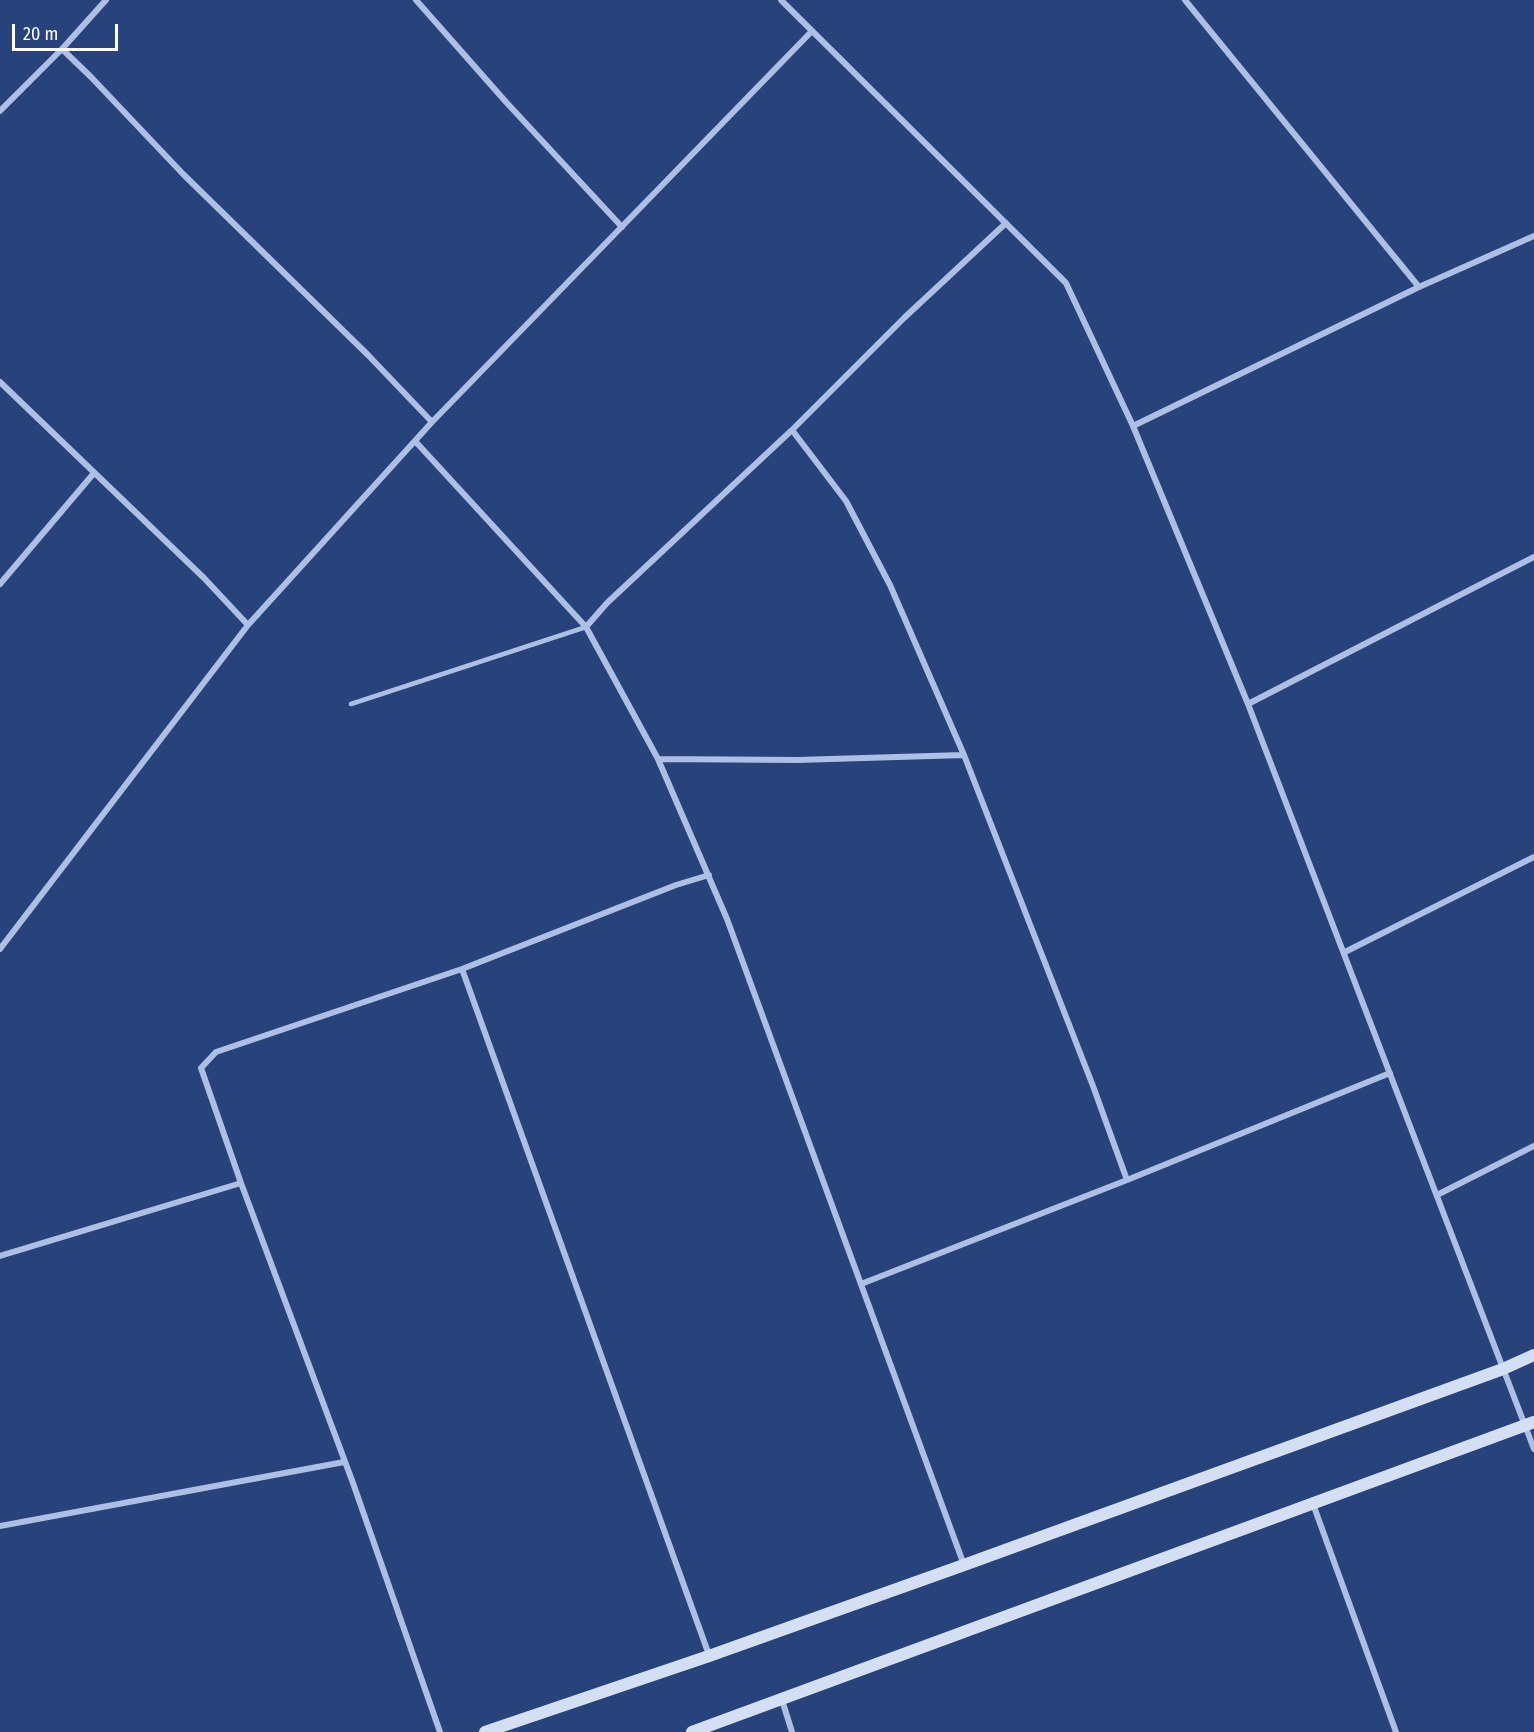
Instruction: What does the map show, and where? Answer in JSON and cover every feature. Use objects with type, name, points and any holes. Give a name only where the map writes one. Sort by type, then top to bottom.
[{"type":"main road","points":[[485,1732],[709,1656],[964,1565],[1503,1369],[1534,1355]]},
{"type":"main road","points":[[692,1732],[1529,1424]]},
{"type":"street","points":[[0,111],[62,49],[106,0]]},
{"type":"street","points":[[416,0],[506,102],[622,227]]},
{"type":"street","points":[[781,0],[1065,283],[1133,426],[1248,704],[1503,1369],[1529,1424],[1534,1449]]},
{"type":"street","points":[[1185,0],[1419,287]]},
{"type":"street","points":[[0,949],[248,625],[432,422],[812,32]]},
{"type":"street","points":[[62,49],[183,174],[368,355],[432,422]]},
{"type":"street","points":[[586,627],[607,603],[792,430],[904,318],[1006,223]]},
{"type":"street","points":[[1133,426],[1419,287],[1534,236]]},
{"type":"street","points":[[0,382],[204,578],[248,625]]},
{"type":"street","points":[[792,430],[846,501],[890,585],[964,756],[1093,1086],[1127,1180]]},
{"type":"street","points":[[415,441],[586,627],[658,759],[709,875],[964,1565]]},
{"type":"street","points":[[0,584],[94,473]]},
{"type":"street","points":[[1248,704],[1534,557]]},
{"type":"street","points":[[658,759],[797,760],[964,756]]},
{"type":"street","points":[[1345,952],[1534,857]]},
{"type":"street","points":[[440,1732],[201,1068],[216,1052],[462,969],[676,885],[709,875]]},
{"type":"street","points":[[462,969],[709,1656]]},
{"type":"street","points":[[861,1284],[1127,1180],[1390,1073]]},
{"type":"street","points":[[1437,1195],[1534,1146]]},
{"type":"street","points":[[0,1256],[241,1183]]},
{"type":"street","points":[[0,1526],[344,1462]]},
{"type":"street","points":[[1312,1504],[1396,1732]]},
{"type":"street","points":[[782,1700],[792,1732]]},
{"type":"lane","points":[[351,704],[586,627]]}]
